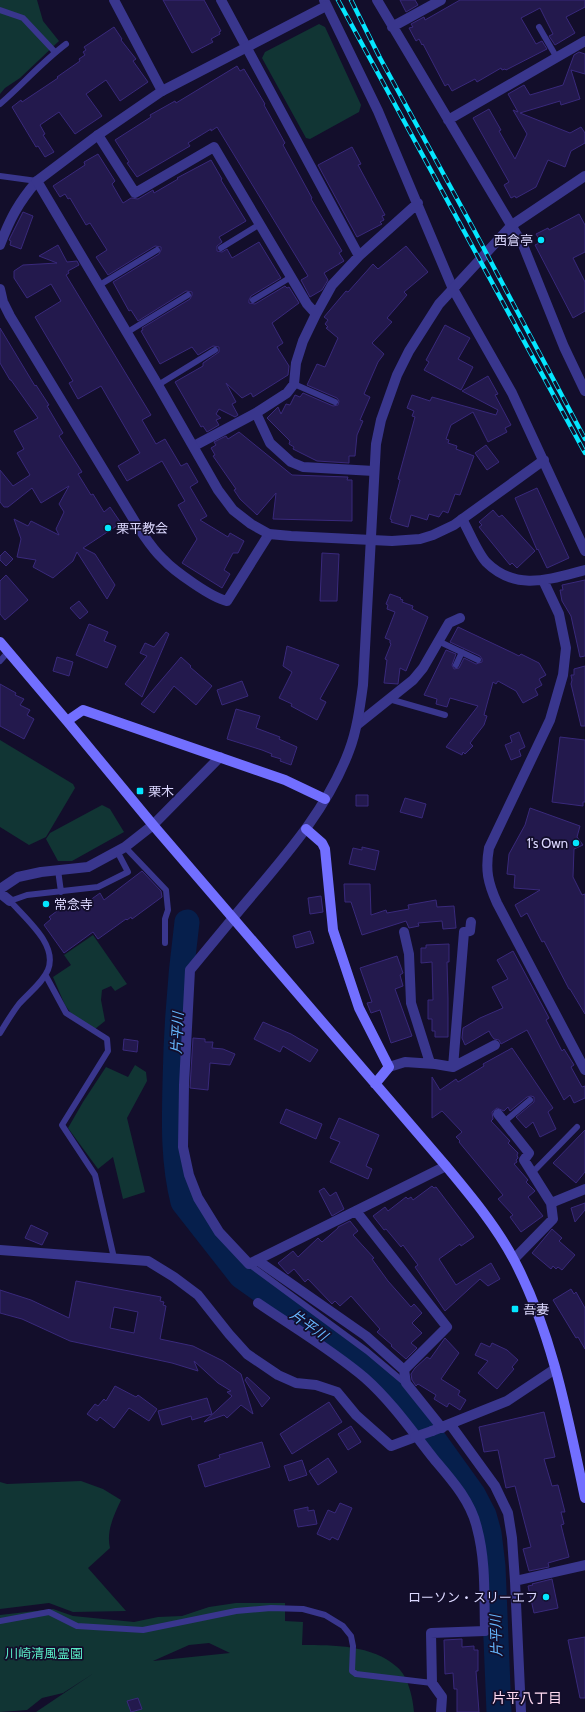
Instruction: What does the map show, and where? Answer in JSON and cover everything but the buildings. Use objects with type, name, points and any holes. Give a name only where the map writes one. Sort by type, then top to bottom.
[{"type":"main road","points":[[0,642],[153,825],[480,1207],[514,1259],[543,1327],[555,1369],[585,1493]]},
{"type":"main road","points":[[67,721],[83,710],[285,780],[325,799]]},
{"type":"main road","points":[[306,829],[322,843],[325,850],[333,930],[358,1008],[389,1067],[375,1084]]},
{"type":"street","points":[[114,0],[162,91]]},
{"type":"street","points":[[221,0],[359,256]]},
{"type":"street","points":[[377,0],[523,245],[564,347],[585,391]]},
{"type":"street","points":[[392,27],[430,3],[441,0]]},
{"type":"street","points":[[0,245],[11,216],[25,195],[37,181],[98,135],[162,91],[246,48],[325,3],[378,111],[453,289],[512,393],[585,550]]},
{"type":"street","points":[[448,120],[585,41]]},
{"type":"street","points":[[98,135],[135,193],[214,147],[307,304],[316,314]]},
{"type":"street","points":[[521,1712],[512,1538],[508,1513],[495,1486],[441,1428],[406,1383],[404,1370],[366,1336],[253,1262],[219,1232],[198,1198],[189,1175],[183,1146],[184,1085],[190,970],[306,829],[325,799],[350,751],[358,724],[365,653],[376,444],[381,420],[397,375],[422,329],[439,304],[512,225],[585,176]]},
{"type":"street","points":[[37,181],[194,446],[218,490],[232,510],[251,524],[269,534],[392,541],[420,539],[445,530],[544,460]]},
{"type":"street","points":[[194,446],[256,413],[287,393],[294,384],[296,363],[303,341],[332,285],[359,256],[418,204]]},
{"type":"street","points":[[0,289],[2,303],[140,530],[163,560],[191,581],[221,600],[227,601],[269,534]]},
{"type":"street","points":[[256,413],[270,443],[291,462],[303,467],[374,471]]},
{"type":"street","points":[[462,519],[486,561],[502,574],[520,581],[543,580],[585,570]]},
{"type":"street","points":[[543,580],[559,614],[566,648],[563,675],[550,720],[490,848],[487,861],[488,874],[489,884],[497,903],[585,1070]]},
{"type":"street","points":[[358,724],[413,680],[423,668],[448,623],[460,618]]},
{"type":"street","points":[[0,889],[18,877],[58,870],[88,867],[121,849],[153,825],[220,757]]},
{"type":"street","points":[[0,893],[10,902]]},
{"type":"street","points":[[453,1067],[464,932],[470,931],[471,922]]},
{"type":"street","points":[[404,932],[409,954],[411,1002],[430,1063]]},
{"type":"street","points":[[389,1067],[405,1062],[430,1063],[453,1067],[495,1045]]},
{"type":"street","points":[[501,1118],[529,1152],[524,1160],[551,1203],[553,1219],[514,1259]]},
{"type":"street","points":[[253,1262],[446,1166]]},
{"type":"street","points":[[551,1203],[585,1189]]},
{"type":"street","points":[[356,1211],[446,1327],[404,1370]]},
{"type":"street","points":[[0,1250],[148,1261],[174,1277],[198,1295],[229,1334],[248,1354],[278,1375],[296,1383],[316,1385],[337,1392],[356,1415],[391,1446],[441,1428],[507,1401],[555,1369]]},
{"type":"street","points":[[258,1303],[343,1361],[378,1390],[460,1492],[469,1508],[477,1527],[484,1566],[485,1631],[431,1633],[432,1683],[442,1697],[441,1712]]},
{"type":"street","points":[[515,1581],[585,1565]]},
{"type":"lane","points":[[0,10],[23,18],[55,52]]},
{"type":"lane","points":[[539,26],[557,58]]},
{"type":"lane","points":[[0,104],[55,52],[66,44]]},
{"type":"lane","points":[[0,176],[37,181]]},
{"type":"lane","points":[[221,248],[260,224]]},
{"type":"lane","points":[[98,286],[158,250]]},
{"type":"lane","points":[[253,300],[291,277]]},
{"type":"lane","points":[[126,333],[188,295]]},
{"type":"lane","points":[[158,385],[214,350]]},
{"type":"lane","points":[[294,384],[335,402]]},
{"type":"lane","points":[[438,641],[478,660]]},
{"type":"lane","points":[[0,661],[8,652]]},
{"type":"lane","points":[[456,665],[462,652]]},
{"type":"lane","points":[[389,699],[445,715]]},
{"type":"lane","points":[[0,1032],[18,1006],[46,976],[49,967],[50,954],[43,939],[10,902],[27,895],[98,887],[128,872],[121,849]]},
{"type":"lane","points":[[121,849],[166,890],[168,910],[165,943]]},
{"type":"lane","points":[[58,870],[61,892]]},
{"type":"lane","points":[[46,976],[66,1013],[107,1039],[108,1051],[62,1125],[95,1175],[114,1258]]},
{"type":"lane","points":[[501,1118],[530,1100]]},
{"type":"lane","points":[[532,1173],[577,1127]]},
{"type":"lane","points":[[253,1262],[406,1383]]},
{"type":"lane","points":[[0,1621],[49,1612],[77,1626],[143,1630],[236,1611],[271,1608],[303,1609],[325,1614],[343,1626],[351,1636],[353,1646],[352,1671],[356,1674],[432,1683]]},
{"type":"green space","points":[[0,0],[37,0],[43,21],[59,41],[20,78],[5,88],[0,94]]},
{"type":"green space","points":[[319,24],[325,27],[361,105],[359,112],[310,139],[306,138],[262,58],[265,52]]},
{"type":"green space","points":[[0,740],[73,784],[75,788],[46,837],[29,845],[0,827]]},
{"type":"green space","points":[[102,805],[110,809],[124,832],[72,861],[58,861],[46,839],[50,833]]},
{"type":"green space","points":[[93,935],[127,984],[115,991],[111,986],[102,990],[101,1000],[105,1021],[95,1029],[73,1016],[65,1005],[53,977],[71,965],[64,955]]},
{"type":"green space","points":[[135,1065],[146,1072],[147,1081],[127,1118],[145,1192],[123,1199],[113,1157],[98,1169],[68,1128],[106,1067],[128,1077]]},
{"type":"green space","points":[[81,1481],[103,1489],[121,1500],[113,1517],[110,1529],[110,1548],[88,1568],[126,1611],[73,1612],[49,1603],[0,1609],[0,1482],[7,1484]]},
{"type":"green space","name":"川崎清風霊園","points":[[236,1603],[285,1603],[285,1621],[303,1622],[302,1645],[327,1645],[365,1650],[376,1654],[397,1667],[407,1682],[414,1712],[36,1712],[94,1673],[63,1693],[42,1698],[27,1710],[0,1712],[0,1615],[53,1609],[73,1616],[134,1622],[158,1617],[182,1616],[209,1607]],"holes":[[[209,1643],[230,1653],[153,1661],[189,1645]]]},
{"type":"waterway","name":"片平川","points":[[187,922],[177,1022],[174,1113],[177,1172],[183,1202],[241,1276],[383,1379],[412,1409],[473,1494],[484,1515],[489,1533],[493,1566],[499,1712]]},
{"type":"railway","points":[[338,0],[585,453]]},
{"type":"railway","points":[[351,0],[380,58],[473,228],[585,439]]},
{"type":"place","name":"西倉亭","points":[[541,240]]},
{"type":"place","name":"栗平教会","points":[[108,528]]},
{"type":"place","name":"栗木","points":[[140,791]]},
{"type":"place","name":"1's Own","points":[[576,843]]},
{"type":"place","name":"常念寺","points":[[46,904]]},
{"type":"place","name":"吾妻","points":[[515,1309]]},
{"type":"place","name":"ローソン・スリーエフ","points":[[546,1597]]},
{"type":"district","name":"片平八丁目","points":[[527,1698]]}]
